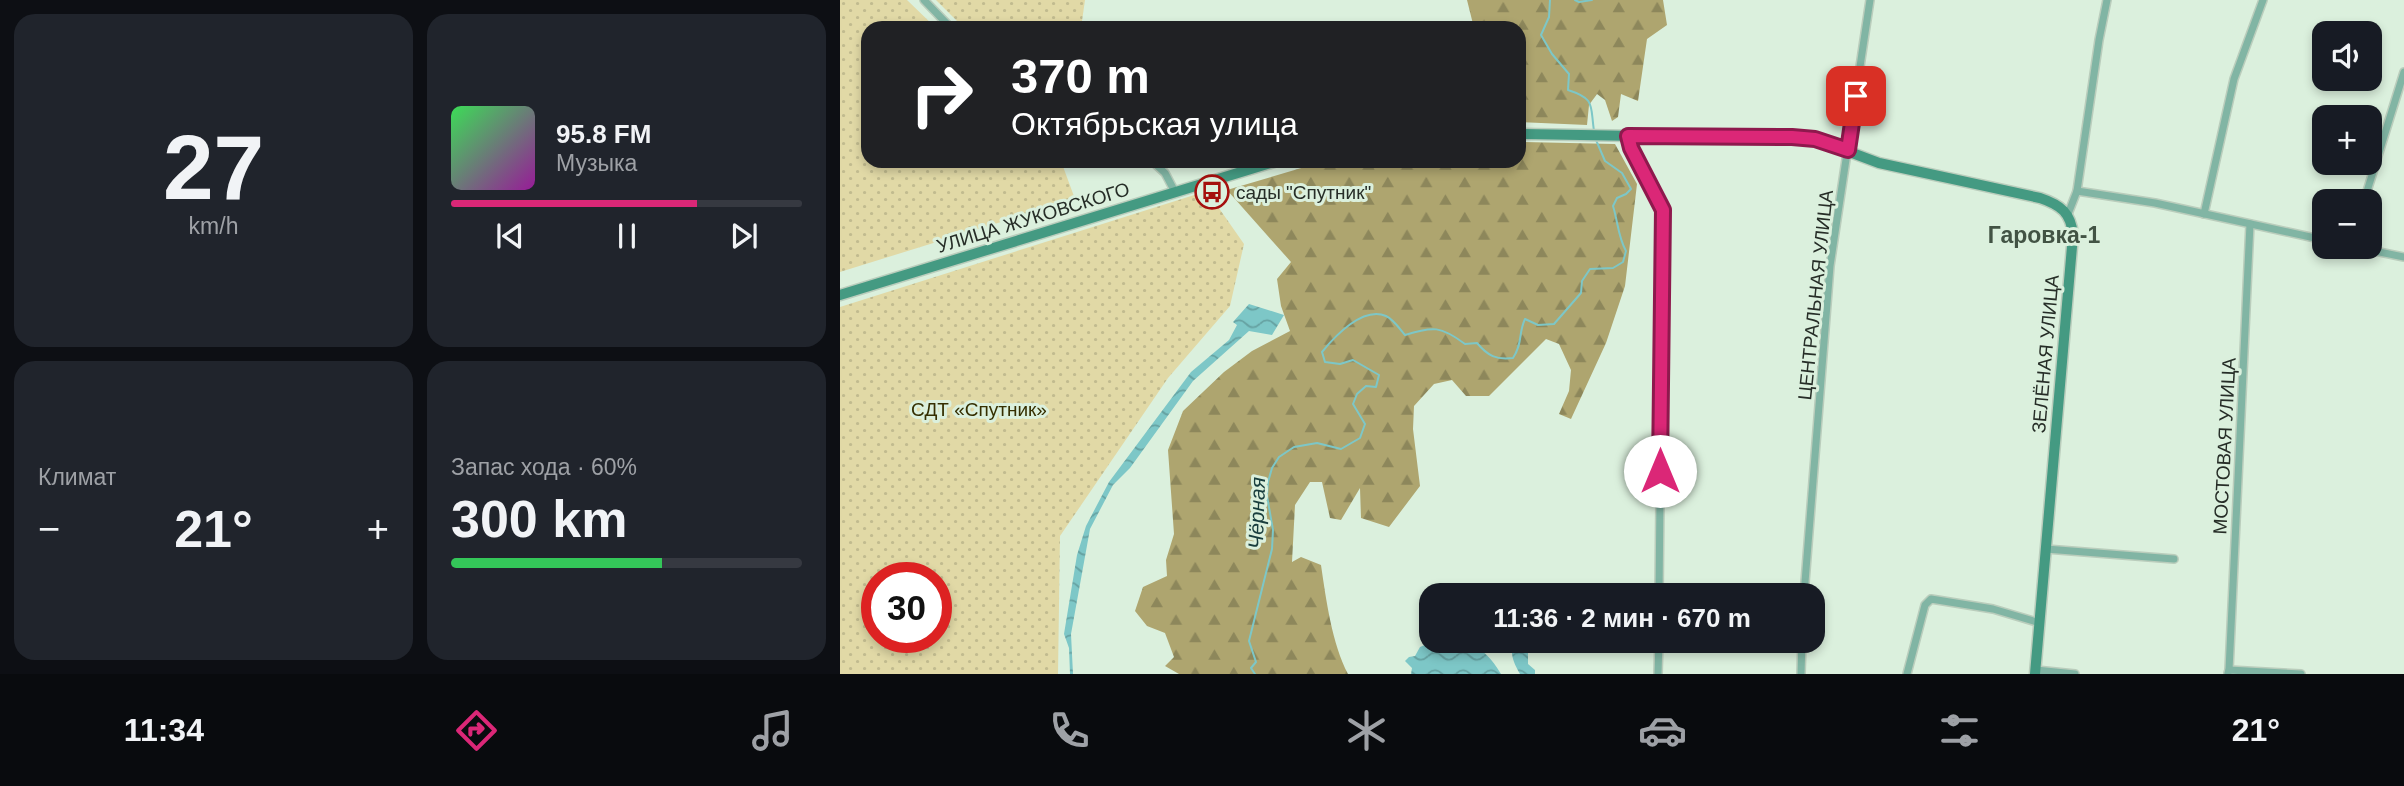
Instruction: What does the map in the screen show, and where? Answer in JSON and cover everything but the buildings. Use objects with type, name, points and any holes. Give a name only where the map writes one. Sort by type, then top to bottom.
[{"type":"main road","points":[[1526,134],[1815,139],[1879,163],[2054,202],[2068,214]]},
{"type":"main road","name":"УЛИЦА ЖУКОВСКОГО","points":[[840,295],[1255,168]]},
{"type":"main road","name":"ЗЕЛЁНАЯ УЛИЦА","points":[[2035,672],[2073,235],[2068,214]]},
{"type":"street","points":[[924,0],[944,21]]},
{"type":"street","name":"ЦЕНТРАЛЬНАЯ УЛИЦА","points":[[1805,583],[1830,266],[1870,0]]},
{"type":"street","name":"ЗЕЛЁНАЯ УЛИЦА","points":[[2068,214],[2077,191],[2099,40],[2108,0]]},
{"type":"street","points":[[2204,214],[2234,79],[2263,0]]},
{"type":"street","points":[[2368,189],[2404,72]]},
{"type":"street","points":[[1628,136],[1631,148],[1663,210],[1659,583]]},
{"type":"street","points":[[1160,168],[1175,192]]},
{"type":"street","points":[[2077,191],[2155,203],[2312,237]]},
{"type":"street","name":"МОСТОВАЯ УЛИЦА","points":[[2228,672],[2250,224]]},
{"type":"street","points":[[2382,253],[2404,257]]},
{"type":"street","points":[[2046,549],[2174,559]]},
{"type":"street","points":[[1907,674],[1925,605],[1931,599],[1993,609],[2040,623]]},
{"type":"street","points":[[1658,674],[1659,653]]},
{"type":"street","points":[[1801,674],[1802,653]]},
{"type":"street","points":[[2035,672],[2075,674]]},
{"type":"street","points":[[2228,672],[2301,674]]},
{"type":"green space","points":[[840,0],[907,0],[929,21],[861,21],[861,168],[1064,168],[1075,199],[840,272]]},
{"type":"green space","points":[[936,0],[1085,0],[1082,21],[957,21]]},
{"type":"green space","points":[[1467,0],[1663,0],[1667,25],[1647,39],[1638,101],[1621,94],[1618,117],[1612,121],[1605,100],[1597,94],[1589,105],[1587,125],[1526,122],[1526,21],[1472,21]]},
{"type":"green space","points":[[1526,142],[1615,144],[1637,184],[1625,286],[1606,343],[1571,419],[1559,414],[1569,391],[1571,370],[1559,344],[1546,339],[1489,396],[1466,396],[1452,380],[1434,384],[1414,406],[1413,429],[1420,486],[1389,527],[1361,518],[1360,488],[1341,520],[1330,518],[1322,482],[1310,482],[1295,505],[1292,562],[1301,557],[1321,565],[1334,635],[1348,674],[1179,674],[1165,666],[1174,657],[1165,633],[1147,626],[1135,611],[1143,587],[1167,576],[1166,560],[1174,534],[1168,450],[1183,411],[1224,372],[1252,351],[1290,331],[1281,306],[1277,279],[1291,262],[1227,190],[1301,168],[1526,168]]},
{"type":"green space","name":"СДТ «Спутник»","points":[[1207,191],[1244,244],[1230,306],[1168,378],[1060,536],[1058,674],[840,674],[840,307]]},
{"type":"water","points":[[1249,304],[1284,315],[1272,335],[1249,331],[1193,381],[1130,468],[1113,485],[1090,529],[1071,634],[1073,674],[1070,674],[1069,648],[1064,634],[1077,555],[1086,526],[1109,482],[1191,372],[1229,340],[1237,325],[1233,322]]},
{"type":"water","points":[[1419,649],[1419,653],[1485,653],[1501,674],[1411,674],[1412,668],[1405,661],[1415,656]]},
{"type":"water","points":[[1512,653],[1528,653],[1528,664],[1535,670],[1535,674],[1520,674]]},
{"type":"waterway","name":"Чёрная","points":[[1550,0],[1549,17],[1541,35],[1552,54],[1569,74],[1568,90],[1583,97],[1590,104],[1594,131]]},
{"type":"waterway","name":"Чёрная","points":[[1575,0],[1592,0]]},
{"type":"waterway","name":"Чёрная","points":[[1255,674],[1251,668],[1256,662],[1249,641],[1272,549],[1273,530],[1267,496],[1272,468],[1279,457],[1294,447],[1317,443],[1341,449],[1360,438],[1365,424],[1353,404],[1357,394],[1366,386],[1376,387],[1379,375],[1353,360],[1340,364],[1325,362],[1322,352],[1350,324],[1368,315],[1377,314],[1391,319],[1405,335],[1436,329],[1465,344],[1477,343],[1493,356],[1513,358],[1525,319],[1538,325],[1554,324],[1581,293],[1582,281],[1590,269],[1613,268],[1623,262],[1626,251],[1613,206],[1617,198],[1631,189],[1622,173],[1605,161],[1596,140]]},
{"type":"place","name":"сады \"Спутник\"","points":[[1212,192]]},
{"type":"district","name":"Гаровка-1","points":[[2044,235]]},
{"type":"route","points":[[1660,471],[1663,210],[1631,148],[1628,136],[1792,137],[1815,139],[1848,150],[1856,96]]}]
